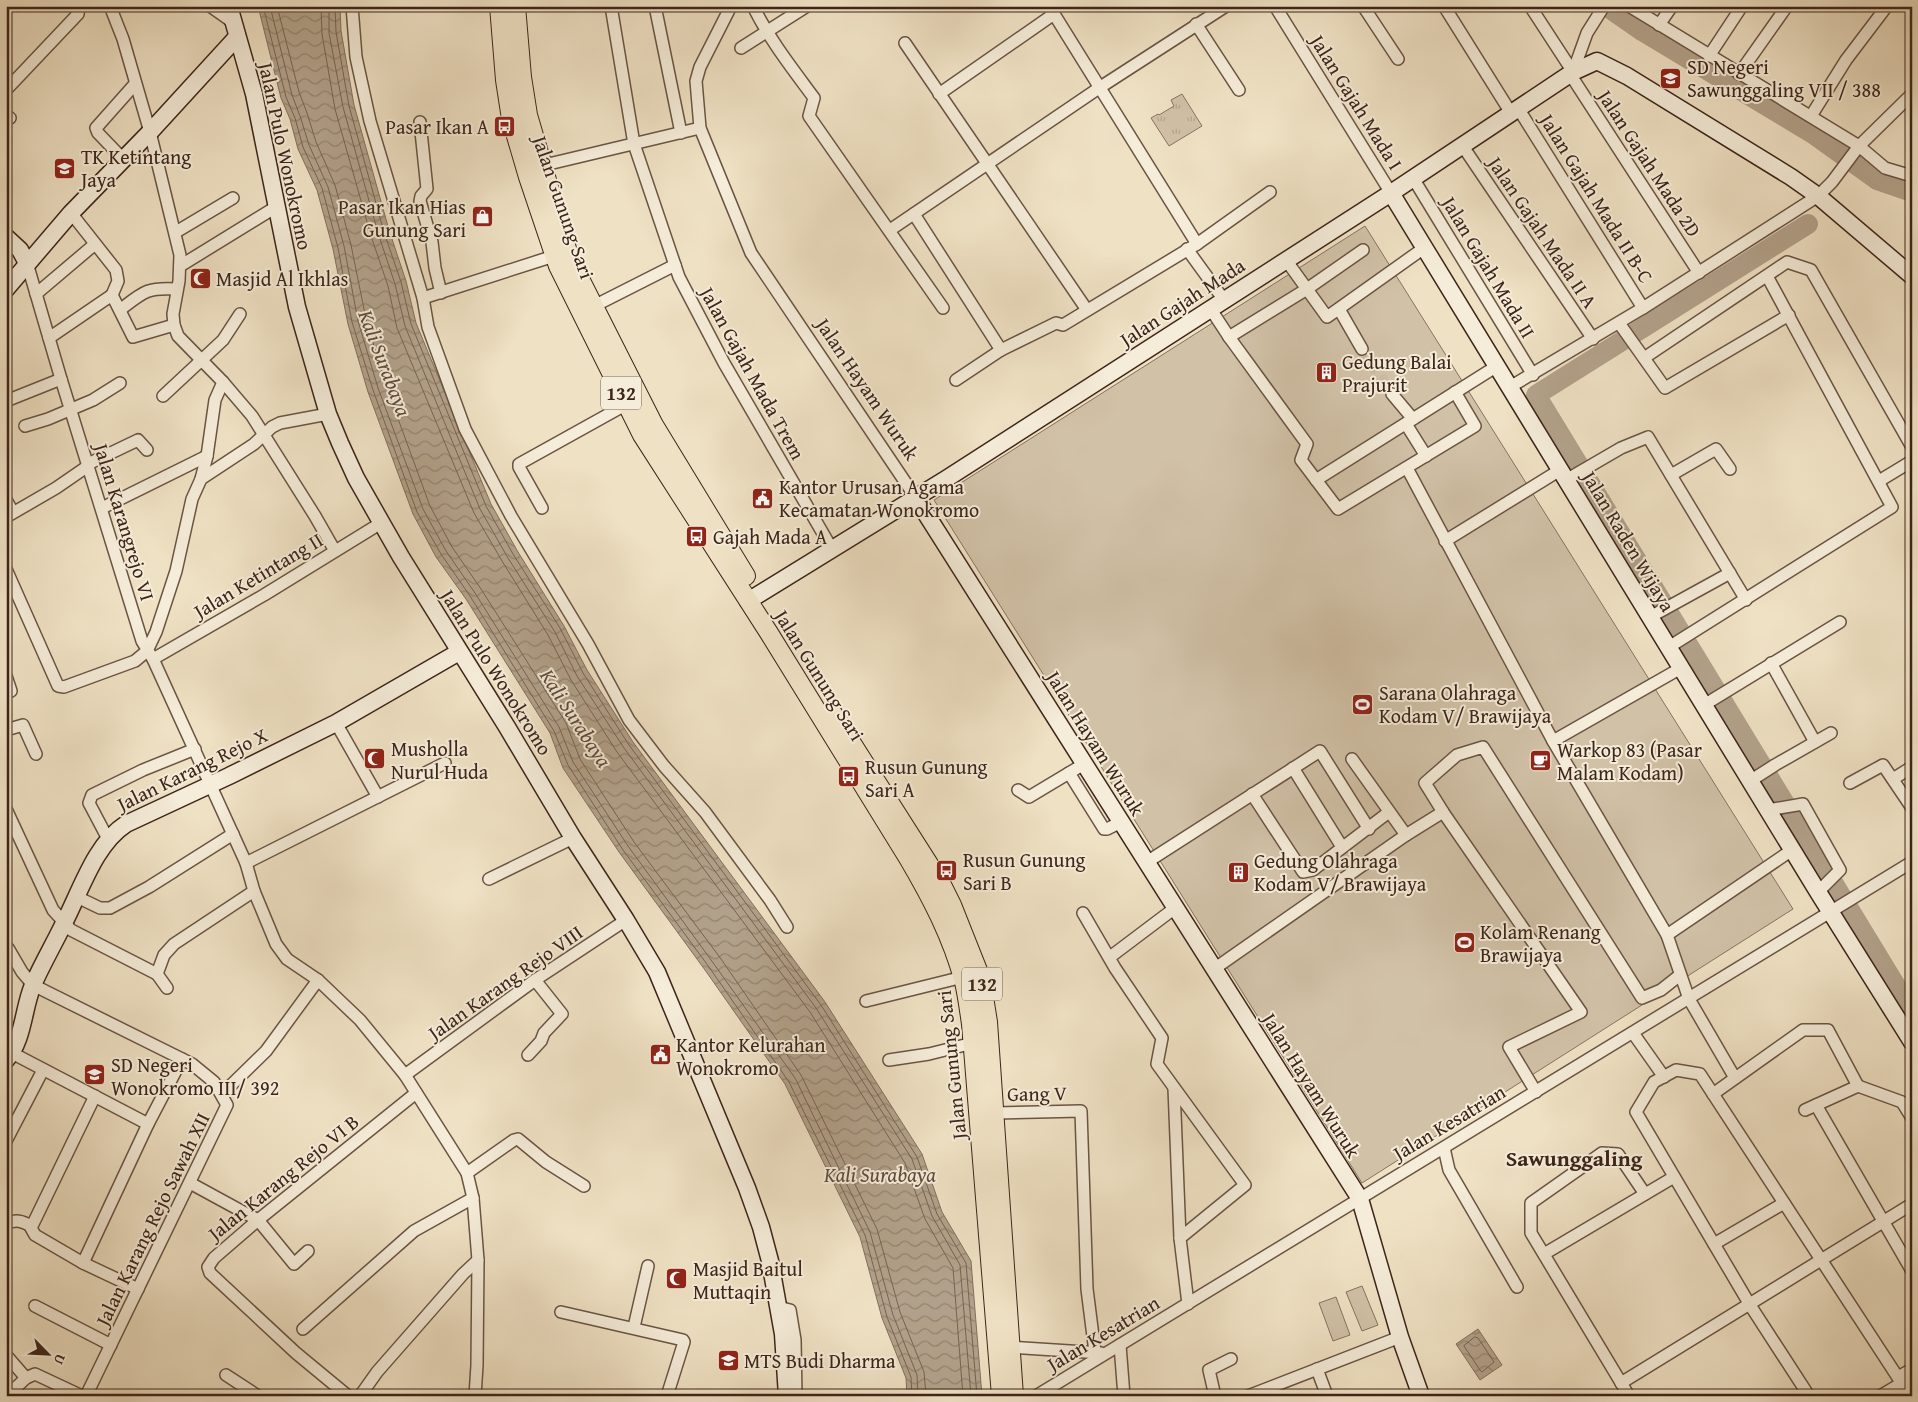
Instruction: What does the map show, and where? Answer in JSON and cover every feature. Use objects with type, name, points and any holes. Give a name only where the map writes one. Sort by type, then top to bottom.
[{"type":"main road","name":"Jalan Gunung Sari","points":[[499,6],[505,80],[511,118],[534,167],[570,259],[654,425],[753,598]]},
{"type":"main road","name":"Jalan Gunung Sari","points":[[516,6],[522,77],[534,167],[554,256],[642,435],[753,598],[914,855],[950,938],[963,977],[971,1024],[1010,1347],[1014,1396]]},
{"type":"main road","name":"Jalan Gunung Sari","points":[[914,855],[941,883],[952,905],[981,978],[988,1022],[995,1113],[995,1232],[1001,1396]]},
{"type":"street","points":[[6,90],[78,14],[79,6]]},
{"type":"street","points":[[110,6],[123,39],[176,232],[180,266],[173,314],[178,336],[200,361],[223,382],[252,416],[335,551]]},
{"type":"street","points":[[6,289],[27,262],[71,213],[150,132],[235,30],[210,6]]},
{"type":"street","name":"Jalan Pulo Wonokromo","points":[[229,6],[254,94],[297,307],[328,414],[352,470],[381,523],[657,972],[748,1188],[770,1261],[783,1334],[787,1396]]},
{"type":"street","points":[[352,6],[356,57],[370,121],[423,298],[428,327],[465,429],[511,516],[588,644],[629,720],[664,766],[705,812],[770,900],[787,927]]},
{"type":"street","name":"Jalan Gajah Mada Trem","points":[[611,6],[634,144],[679,277],[724,363],[832,549]]},
{"type":"street","points":[[655,6],[681,133]]},
{"type":"street","name":"Jalan Hayam Wuruk","points":[[731,6],[700,67],[696,82],[700,128],[750,253],[916,498],[1360,1199],[1400,1337],[1421,1396]]},
{"type":"street","points":[[753,6],[767,32],[814,98],[809,116],[943,308]]},
{"type":"street","points":[[741,48],[807,6]]},
{"type":"street","points":[[890,230],[1099,88],[1226,6]]},
{"type":"street","name":"Jalan Gajah Mada I","points":[[1275,6],[1391,192]]},
{"type":"street","points":[[1363,6],[1398,58]]},
{"type":"street","name":"Jalan Gajah Mada II B-C","points":[[1444,6],[1643,308]]},
{"type":"street","name":"Jalan Gajah Mada 2D","points":[[1530,6],[1699,273]]},
{"type":"street","points":[[1629,6],[1811,116],[1852,155],[1912,176]]},
{"type":"street","points":[[1659,25],[1672,6]]},
{"type":"street","points":[[1709,56],[1742,6]]},
{"type":"street","points":[[1739,74],[1787,6]]},
{"type":"street","points":[[1811,116],[1846,60],[1887,6]]},
{"type":"street","points":[[1571,73],[1588,33],[1603,8]]},
{"type":"street","points":[[939,94],[1052,10],[1192,246],[1229,337],[1307,444],[1302,460],[1338,509],[1476,426],[1455,392]]},
{"type":"street","points":[[1196,24],[1239,90]]},
{"type":"street","points":[[904,43],[1087,310]]},
{"type":"street","name":"Jalan Gajah Mada","points":[[753,598],[916,498],[1413,178],[1571,73],[1597,61],[1774,167],[1818,196],[1912,276]]},
{"type":"street","points":[[123,159],[98,133],[96,128],[135,84]]},
{"type":"street","points":[[1510,387],[1593,339],[1626,332],[1643,308],[1818,196],[1852,155],[1912,94]]},
{"type":"street","points":[[420,122],[427,189],[420,196],[420,201],[432,242],[435,268],[441,293]]},
{"type":"street","points":[[534,167],[700,128]]},
{"type":"street","name":"Jalan Gajah Mada II A","points":[[1462,145],[1593,339]]},
{"type":"street","name":"Jalan Gajah Mada II","points":[[1413,178],[1533,375]]},
{"type":"street","points":[[956,380],[1001,350],[1056,323],[1063,325],[1192,246],[1270,192]]},
{"type":"street","name":"Jalan Raden Wijaya","points":[[1391,192],[1510,387],[1673,644],[1681,668],[1709,701],[1756,778],[1792,850],[1826,883],[1837,909],[1912,1042]]},
{"type":"street","points":[[176,232],[233,198]]},
{"type":"street","points":[[180,266],[276,207]]},
{"type":"street","points":[[49,338],[112,295],[118,275],[71,213]]},
{"type":"street","points":[[914,214],[1001,350]]},
{"type":"street","points":[[6,237],[20,250],[27,262]]},
{"type":"street","points":[[36,294],[95,244]]},
{"type":"street","points":[[1286,260],[1327,317],[1424,248]]},
{"type":"street","points":[[1229,337],[1307,289],[1363,250]]},
{"type":"street","points":[[423,298],[554,256]]},
{"type":"street","name":"Jalan Karangrejo VI","points":[[27,262],[61,380],[142,641],[195,749],[246,863],[254,891],[276,944],[287,959],[318,980],[412,1070],[416,1093],[456,1152],[467,1173],[472,1198],[478,1260],[478,1365],[475,1396]]},
{"type":"street","points":[[1644,358],[1787,262],[1810,270],[1912,448]]},
{"type":"street","points":[[594,306],[675,265]]},
{"type":"street","points":[[1673,644],[1892,507],[1767,276]]},
{"type":"street","points":[[120,310],[150,289],[177,289]]},
{"type":"street","points":[[112,295],[133,337],[174,325]]},
{"type":"street","points":[[1339,309],[1362,349]]},
{"type":"street","points":[[163,396],[223,340],[240,314]]},
{"type":"street","points":[[1626,332],[1665,388],[1789,315]]},
{"type":"street","points":[[1316,480],[1497,366]]},
{"type":"street","points":[[6,400],[9,401],[34,389],[61,380]]},
{"type":"street","points":[[150,655],[176,571],[192,499],[201,479],[207,456],[215,400],[223,382]]},
{"type":"street","points":[[25,426],[48,420],[71,408],[93,400],[120,383]]},
{"type":"street","points":[[1392,394],[1410,421],[1426,456]]},
{"type":"street","points":[[542,508],[519,464],[627,404]]},
{"type":"street","points":[[201,479],[254,444],[263,434],[280,423],[328,414]]},
{"type":"street","points":[[1445,541],[1620,448],[1648,437],[1746,600]]},
{"type":"street","points":[[6,500],[10,514],[56,488],[88,465],[138,440],[146,450]]},
{"type":"street","points":[[1671,475],[1716,449],[1730,469]]},
{"type":"street","points":[[102,508],[207,456]]},
{"type":"street","points":[[1878,481],[1912,461]]},
{"type":"street","points":[[1407,468],[1553,741],[1667,935],[1689,999],[1736,1078]]},
{"type":"street","name":"Jalan Ketintang II","points":[[6,569],[58,686],[64,687],[117,669],[150,655],[381,523]]},
{"type":"street","points":[[1654,614],[1730,573]]},
{"type":"street","points":[[1709,701],[1840,622]]},
{"type":"street","name":"Jalan Karang Rejo X","points":[[9,1056],[33,985],[98,854],[117,830],[336,723],[459,652]]},
{"type":"street","points":[[1771,662],[1815,742]]},
{"type":"street","points":[[1553,741],[1681,668]]},
{"type":"street","points":[[6,676],[11,691]]},
{"type":"street","points":[[336,723],[378,797]]},
{"type":"street","points":[[6,730],[23,725],[36,754]]},
{"type":"street","points":[[1756,778],[1831,733]]},
{"type":"street","points":[[1536,1092],[1509,1047],[1581,1012],[1425,783],[1457,755],[1483,747],[1642,998],[1661,990],[1680,974]]},
{"type":"street","points":[[108,839],[89,803],[92,795],[143,770],[195,749]]},
{"type":"street","points":[[1147,862],[1320,751],[1369,829]]},
{"type":"street","points":[[1352,759],[1406,835]]},
{"type":"street","points":[[246,863],[445,762]]},
{"type":"street","points":[[1018,790],[1029,797],[1084,764]]},
{"type":"street","points":[[1850,783],[1883,764],[1912,808]]},
{"type":"street","points":[[1893,780],[1912,767]]},
{"type":"street","points":[[1293,768],[1342,847]]},
{"type":"street","points":[[1069,773],[1104,829],[1121,822]]},
{"type":"street","points":[[1252,794],[1304,872],[1313,870],[1389,812]]},
{"type":"street","points":[[1772,809],[1803,804],[1840,870],[1826,883]]},
{"type":"street","points":[[6,809],[53,910],[64,923],[71,930],[157,974],[167,988]]},
{"type":"street","points":[[1214,969],[1406,835],[1443,812]]},
{"type":"street","points":[[77,897],[100,908],[110,908],[149,887],[233,834]]},
{"type":"street","points":[[489,880],[573,838]]},
{"type":"street","points":[[1667,935],[1792,850]]},
{"type":"street","name":"Jalan Kesatrian","points":[[1036,1396],[1101,1353],[1120,1345],[1857,896],[1910,867]]},
{"type":"street","points":[[157,974],[164,955],[174,944],[254,891]]},
{"type":"street","points":[[1110,957],[1175,908]]},
{"type":"street","points":[[1083,914],[1162,1038],[1157,1064],[1245,1185],[1180,1238]]},
{"type":"street","name":"Jalan Karang Rejo VIII","points":[[412,1070],[536,980],[626,920]]},
{"type":"street","points":[[8,948],[22,972],[33,985]]},
{"type":"street","points":[[866,1001],[963,977]]},
{"type":"street","points":[[222,1094],[266,1051],[318,980]]},
{"type":"street","points":[[528,1055],[563,1012],[536,980]]},
{"type":"street","name":"Jalan Karang Rejo Sawah XII","points":[[33,985],[182,1059],[203,1072],[214,1082],[227,1105],[84,1396]]},
{"type":"street","points":[[1713,1094],[1803,1030],[1828,1030],[1858,1086],[1902,1102],[1912,1118]]},
{"type":"street","points":[[1633,1033],[1664,1077]]},
{"type":"street","points":[[889,1060],[930,1054],[973,1042]]},
{"type":"street","points":[[9,1056],[43,1070],[148,1124]]},
{"type":"street","points":[[83,1263],[148,1124],[182,1059]]},
{"type":"street","points":[[6,1141],[43,1070]]},
{"type":"street","points":[[1809,1396],[1750,1305],[1636,1112],[1654,1082],[1676,1070],[1700,1074],[1910,1396]]},
{"type":"street","points":[[1858,1086],[1810,1108],[1912,1271]]},
{"type":"street","points":[[1174,1087],[1180,1238],[1188,1304]]},
{"type":"street","name":"Jalan Karang Rejo VI B","points":[[348,1396],[296,1353],[210,1272],[208,1267],[211,1261],[258,1220],[416,1093]]},
{"type":"street","points":[[31,1226],[95,1096]]},
{"type":"street","name":"Gang V","points":[[995,1113],[1081,1111],[1087,1289],[1101,1353]]},
{"type":"street","points":[[467,1173],[518,1139],[546,1162],[584,1186]]},
{"type":"street","points":[[1444,1148],[1449,1170],[1517,1287]]},
{"type":"street","points":[[1629,1396],[1531,1233],[1531,1203],[1602,1153],[1618,1154],[1645,1194]]},
{"type":"street","points":[[1544,1254],[1674,1177]]},
{"type":"street","points":[[190,1183],[258,1220],[294,1264],[308,1251]]},
{"type":"street","points":[[303,1329],[414,1231],[472,1198]]},
{"type":"street","points":[[1714,1244],[1784,1203]]},
{"type":"street","points":[[1621,1383],[1912,1204]]},
{"type":"street","points":[[6,1224],[17,1220],[23,1221],[31,1226],[35,1234],[83,1263],[138,1289]]},
{"type":"street","points":[[360,1396],[377,1372],[463,1274],[478,1260]]},
{"type":"street","points":[[634,1327],[648,1266]]},
{"type":"street","points":[[35,1306],[111,1344]]},
{"type":"street","points":[[778,1307],[790,1310],[796,1340],[796,1396]]},
{"type":"street","points":[[561,1312],[634,1327],[684,1340],[668,1396]]},
{"type":"street","points":[[1248,1396],[1400,1337]]},
{"type":"street","points":[[1120,1345],[1124,1396]]},
{"type":"street","points":[[1010,1347],[1101,1353]]},
{"type":"street","points":[[6,1355],[26,1378]]},
{"type":"street","points":[[1215,1396],[1209,1370],[1231,1359]]},
{"type":"street","points":[[1317,1369],[1327,1396]]},
{"type":"street","points":[[1880,1396],[1912,1369]]},
{"type":"street","points":[[7,1396],[26,1378],[37,1375],[84,1396]]},
{"type":"street","points":[[226,1375],[258,1396]]},
{"type":"green space","points":[[1182,94],[1202,126],[1169,146],[1151,118],[1174,106],[1171,100]]},
{"type":"green space","name":"Sarana Olahraga Kodam V/ Brawijaya","points":[[1365,226],[1793,909],[1362,1183],[934,500]]},
{"type":"green space","points":[[1362,1286],[1378,1325],[1362,1331],[1346,1292]]},
{"type":"green space","points":[[1336,1297],[1350,1335],[1333,1341],[1319,1303]]},
{"type":"water","name":"Kali Surabaya","points":[[258,6],[340,6],[341,31],[354,105],[389,230],[406,281],[416,323],[491,504],[564,626],[587,670],[633,742],[825,1002],[922,1154],[942,1212],[971,1261],[982,1396],[907,1396],[906,1378],[882,1318],[860,1237],[785,1084],[619,852],[563,768],[550,733],[466,599],[436,557],[413,514],[368,392],[348,324],[333,249],[317,190],[298,149],[290,119],[281,98]]},
{"type":"water","points":[[1478,1329],[1502,1365],[1480,1380],[1456,1344]]},
{"type":"waterway","points":[[1606,6],[1642,31],[1813,134],[1877,180],[1912,192]]},
{"type":"waterway","points":[[1808,224],[1536,395],[1912,1012]]},
{"type":"tunnel","points":[[1362,349],[1392,394]]},
{"type":"place","name":"SD Negeri Sawunggaling VII / 388","points":[[1671,78]]},
{"type":"place","name":"Pasar Ikan A","points":[[505,126]]},
{"type":"place","name":"TK Ketintang Jaya","points":[[65,168]]},
{"type":"place","name":"Pasar Ikan Hias Gunung Sari","points":[[482,217]]},
{"type":"place","name":"Masjid Al Ikhlas","points":[[200,278]]},
{"type":"place","name":"Gedung Balai Prajurit","points":[[1326,372]]},
{"type":"place","name":"Kantor Urusan Agama Kecamatan Wonokromo","points":[[763,498]]},
{"type":"place","name":"Gajah Mada A","points":[[697,536]]},
{"type":"place","name":"Sarana Olahraga Kodam V/ Brawijaya","points":[[1363,704]]},
{"type":"place","name":"Musholla Nurul Huda","points":[[375,759]]},
{"type":"place","name":"Warkop 83 (Pasar Malam Kodam)","points":[[1541,761]]},
{"type":"place","name":"Rusun Gunung Sari A","points":[[849,777]]},
{"type":"place","name":"Rusun Gunung Sari B","points":[[947,871]]},
{"type":"place","name":"Gedung Olahraga Kodam V/ Brawijaya","points":[[1238,872]]},
{"type":"place","name":"Kolam Renang Brawijaya","points":[[1464,943]]},
{"type":"place","name":"Kantor Kelurahan Wonokromo","points":[[660,1055]]},
{"type":"place","name":"SD Negeri Wonokromo III/ 392","points":[[95,1075]]},
{"type":"place","name":"Masjid Baitul Muttaqin","points":[[677,1279]]},
{"type":"place","name":"MTS Budi Dharma","points":[[728,1360]]},
{"type":"district","name":"Sawunggaling","points":[[1574,1158]]}]
